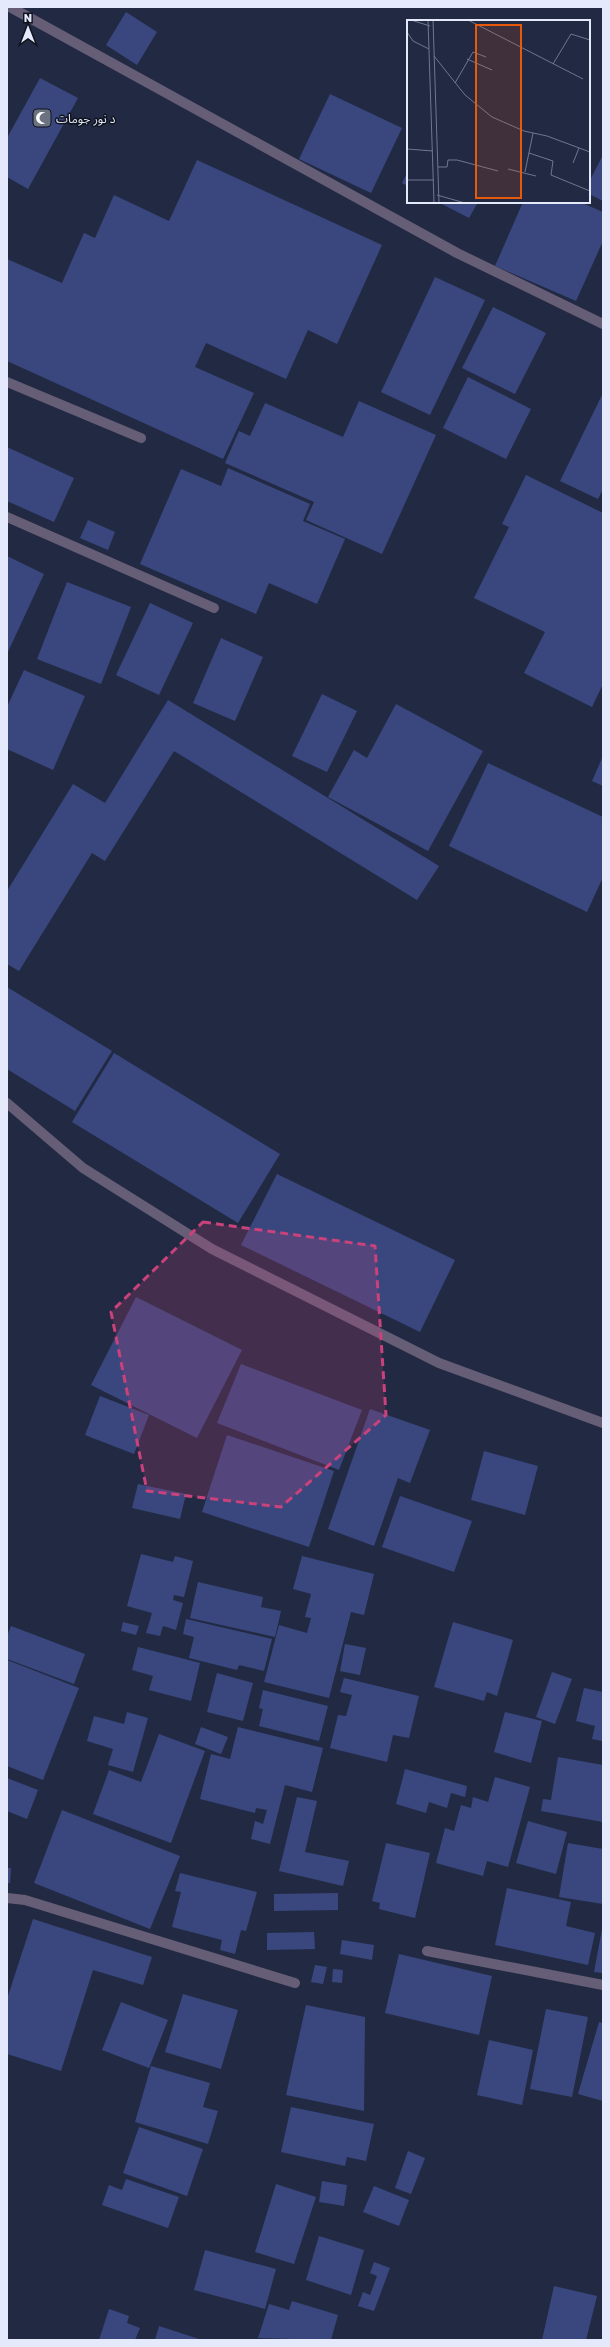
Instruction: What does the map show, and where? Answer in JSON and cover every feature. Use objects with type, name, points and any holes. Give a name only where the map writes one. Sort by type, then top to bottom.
[{"type":"street","points":[[10,7],[457,254],[603,324]]},
{"type":"street","points":[[7,382],[141,438]]},
{"type":"street","points":[[7,517],[214,608]]},
{"type":"street","points":[[7,1102],[83,1168],[212,1249],[439,1363],[603,1423]]},
{"type":"street","points":[[7,1898],[25,1900],[295,1983]]},
{"type":"street","points":[[427,1952],[603,1985]]},
{"type":"highlighted area","points":[[203,1222],[375,1246],[386,1415],[281,1507],[147,1491],[111,1312]]},
{"type":"building","points":[[126,12],[157,32],[137,65],[106,45]]},
{"type":"building","name":"د نور جومات","points":[[40,78],[78,98],[28,189],[7,177],[7,138]]},
{"type":"building","points":[[330,94],[402,128],[371,193],[299,159]]},
{"type":"building","points":[[603,155],[603,201],[590,194],[590,180]]},
{"type":"building","points":[[197,160],[382,245],[337,344],[308,330],[286,379],[206,343],[195,367],[254,393],[223,459],[7,361],[7,259],[62,283],[84,233],[95,238],[114,195],[169,221]]},
{"type":"building","points":[[407,173],[407,186],[402,183]]},
{"type":"building","points":[[440,203],[477,203],[469,218]]},
{"type":"building","points":[[523,203],[582,203],[603,212],[603,241],[576,301],[495,266]]},
{"type":"building","points":[[435,277],[485,300],[430,415],[381,392]]},
{"type":"building","points":[[493,307],[546,333],[515,394],[462,368]]},
{"type":"building","points":[[468,377],[531,409],[506,459],[443,428]]},
{"type":"building","points":[[603,393],[603,489],[598,499],[560,481]]},
{"type":"building","points":[[359,401],[436,435],[382,554],[306,520],[314,502],[225,463],[239,431],[250,436],[265,403],[343,437]]},
{"type":"building","points":[[7,447],[74,478],[54,522],[7,501]]},
{"type":"building","points":[[228,468],[310,504],[303,521],[345,539],[317,604],[269,583],[256,614],[140,564],[181,469],[221,486]]},
{"type":"building","points":[[526,475],[603,513],[603,684],[592,707],[524,673],[545,632],[474,598],[509,527],[502,524]]},
{"type":"building","points":[[88,520],[115,532],[108,550],[80,538]]},
{"type":"building","points":[[7,556],[44,574],[7,654]]},
{"type":"building","points":[[67,582],[131,607],[101,684],[37,659]]},
{"type":"building","points":[[150,603],[193,623],[159,695],[116,675]]},
{"type":"building","points":[[221,638],[263,657],[235,721],[193,703]]},
{"type":"building","points":[[24,670],[85,696],[53,770],[7,749],[7,707]]},
{"type":"building","points":[[322,694],[357,711],[327,772],[292,756]]},
{"type":"building","points":[[168,700],[439,866],[417,900],[174,751],[105,861],[92,853],[19,971],[7,964],[7,891],[73,784],[105,803]]},
{"type":"building","points":[[396,704],[483,751],[428,851],[328,797],[354,750],[367,758]]},
{"type":"building","points":[[603,756],[603,786],[592,781]]},
{"type":"building","points":[[488,763],[603,817],[603,877],[587,912],[449,846]]},
{"type":"building","points":[[7,987],[112,1051],[75,1111],[7,1069]]},
{"type":"building","points":[[114,1053],[280,1154],[238,1223],[72,1122]]},
{"type":"building","points":[[277,1174],[455,1260],[420,1332],[241,1245]]},
{"type":"building","points":[[136,1297],[242,1350],[197,1438],[91,1385]]},
{"type":"building","points":[[241,1364],[362,1410],[339,1470],[217,1423]]},
{"type":"building","points":[[100,1396],[149,1415],[134,1454],[85,1435]]},
{"type":"building","points":[[370,1409],[430,1430],[410,1483],[398,1478],[374,1546],[328,1529]]},
{"type":"building","points":[[227,1435],[334,1471],[309,1547],[202,1512]]},
{"type":"building","points":[[484,1451],[538,1466],[525,1515],[471,1500]]},
{"type":"building","points":[[138,1484],[186,1494],[180,1519],[132,1508]]},
{"type":"building","points":[[400,1496],[472,1521],[454,1572],[382,1547]]},
{"type":"building","points":[[141,1554],[173,1562],[175,1556],[193,1561],[184,1597],[174,1595],[173,1600],[183,1603],[176,1630],[163,1626],[160,1636],[146,1633],[152,1613],[127,1606]]},
{"type":"building","points":[[302,1556],[374,1574],[364,1615],[351,1612],[329,1698],[264,1682],[279,1625],[307,1633],[311,1618],[305,1617],[311,1594],[293,1589]]},
{"type":"building","points":[[198,1582],[263,1597],[261,1607],[281,1611],[275,1637],[190,1618]]},
{"type":"building","points":[[186,1619],[272,1639],[264,1671],[239,1665],[237,1670],[189,1658],[194,1637],[183,1634]]},
{"type":"building","points":[[123,1622],[139,1626],[136,1635],[121,1631]]},
{"type":"building","points":[[453,1622],[513,1640],[497,1696],[487,1692],[484,1701],[434,1687]]},
{"type":"building","points":[[11,1626],[85,1654],[74,1684],[7,1659],[7,1636]]},
{"type":"building","points":[[345,1644],[366,1648],[360,1675],[340,1671]]},
{"type":"building","points":[[138,1647],[200,1663],[191,1701],[149,1690],[153,1676],[132,1670]]},
{"type":"building","points":[[7,1660],[79,1688],[43,1780],[7,1766]]},
{"type":"building","points":[[552,1672],[572,1679],[555,1724],[536,1717]]},
{"type":"building","points":[[217,1673],[253,1683],[243,1721],[207,1712]]},
{"type":"building","points":[[344,1678],[419,1696],[409,1738],[393,1735],[387,1762],[330,1748],[338,1715],[346,1716],[352,1695],[340,1692]]},
{"type":"building","points":[[584,1688],[603,1692],[602,1741],[592,1739],[595,1726],[576,1721]]},
{"type":"building","points":[[263,1690],[328,1706],[319,1741],[259,1726],[263,1709],[259,1708]]},
{"type":"building","points":[[127,1712],[148,1718],[133,1772],[108,1765],[113,1749],[87,1741],[94,1716],[124,1724]]},
{"type":"building","points":[[505,1712],[542,1721],[531,1763],[494,1752]]},
{"type":"building","points":[[201,1727],[228,1737],[221,1754],[195,1744]]},
{"type":"building","points":[[238,1727],[323,1748],[312,1792],[285,1785],[270,1844],[251,1839],[255,1821],[263,1824],[267,1810],[256,1808],[255,1813],[200,1799],[211,1754],[230,1759]]},
{"type":"building","points":[[159,1734],[205,1751],[171,1843],[93,1814],[109,1770],[141,1782]]},
{"type":"building","points":[[558,1757],[603,1765],[603,1822],[541,1811],[543,1799],[551,1800]]},
{"type":"building","points":[[405,1769],[467,1786],[465,1797],[451,1793],[447,1808],[429,1802],[426,1813],[396,1804]]},
{"type":"building","points":[[495,1777],[530,1787],[508,1867],[487,1861],[483,1876],[436,1863],[445,1828],[454,1831],[461,1805],[471,1808],[473,1797],[488,1802]]},
{"type":"building","points":[[7,1778],[38,1790],[27,1819],[7,1811]]},
{"type":"building","points":[[297,1797],[317,1801],[305,1852],[349,1861],[343,1886],[279,1871]]},
{"type":"building","points":[[62,1810],[180,1856],[150,1929],[34,1883]]},
{"type":"building","points":[[528,1821],[567,1832],[556,1874],[516,1863]]},
{"type":"building","points":[[386,1843],[430,1853],[415,1918],[379,1909],[380,1903],[372,1901]]},
{"type":"building","points":[[568,1843],[603,1849],[603,1904],[559,1897]]},
{"type":"building","points":[[7,1868],[11,1868],[10,1883],[7,1883]]},
{"type":"building","points":[[180,1873],[257,1892],[246,1931],[241,1930],[235,1954],[220,1950],[222,1940],[172,1927],[181,1892],[175,1891]]},
{"type":"building","points":[[507,1888],[571,1902],[566,1926],[595,1933],[588,1965],[495,1945]]},
{"type":"building","points":[[338,1893],[338,1910],[274,1911],[274,1894]]},
{"type":"building","points":[[33,1919],[152,1957],[143,1985],[93,1970],[61,2071],[7,2054],[7,1999]]},
{"type":"building","points":[[603,1924],[603,1973],[594,1972]]},
{"type":"building","points":[[314,1932],[315,1949],[267,1950],[267,1933]]},
{"type":"building","points":[[342,1940],[374,1945],[372,1960],[340,1954]]},
{"type":"building","points":[[399,1954],[492,1976],[479,2035],[385,2013]]},
{"type":"building","points":[[315,1965],[327,1967],[323,1984],[311,1982]]},
{"type":"building","points":[[333,1969],[343,1970],[342,1983],[332,1982]]},
{"type":"building","points":[[183,1994],[238,2010],[221,2069],[165,2052]]},
{"type":"building","points":[[121,2002],[168,2020],[149,2068],[102,2050]]},
{"type":"building","points":[[306,2005],[365,2017],[364,2111],[286,2095]]},
{"type":"building","points":[[546,2009],[588,2017],[572,2097],[530,2089]]},
{"type":"building","points":[[599,2022],[603,2023],[603,2101],[578,2094]]},
{"type":"building","points":[[489,2040],[533,2050],[522,2105],[477,2095]]},
{"type":"building","points":[[151,2066],[210,2083],[203,2107],[218,2111],[208,2144],[135,2122]]},
{"type":"building","points":[[291,2107],[374,2124],[366,2161],[347,2157],[345,2166],[281,2152]]},
{"type":"building","points":[[139,2127],[203,2149],[187,2196],[123,2173]]},
{"type":"building","points":[[408,2151],[425,2158],[411,2194],[395,2188]]},
{"type":"building","points":[[126,2179],[179,2197],[168,2228],[102,2205],[109,2185],[122,2190]]},
{"type":"building","points":[[322,2181],[347,2185],[344,2206],[319,2202]]},
{"type":"building","points":[[276,2184],[316,2197],[294,2264],[255,2252]]},
{"type":"building","points":[[374,2186],[409,2200],[399,2226],[363,2212]]},
{"type":"building","points":[[319,2236],[364,2250],[351,2295],[306,2280]]},
{"type":"building","points":[[205,2250],[276,2269],[265,2309],[194,2290]]},
{"type":"building","points":[[374,2262],[390,2268],[374,2311],[358,2306],[363,2292],[370,2295],[377,2276],[370,2273]]},
{"type":"building","points":[[554,2286],[597,2296],[586,2340],[542,2340]]},
{"type":"building","points":[[292,2301],[338,2315],[331,2340],[258,2338],[269,2304],[289,2310]]},
{"type":"building","points":[[109,2309],[129,2316],[127,2323],[140,2328],[135,2340],[99,2340]]},
{"type":"building","points":[[159,2326],[202,2340],[155,2340]]},
{"type":"place","name":"د نور جومات","points":[[42,118]]}]
